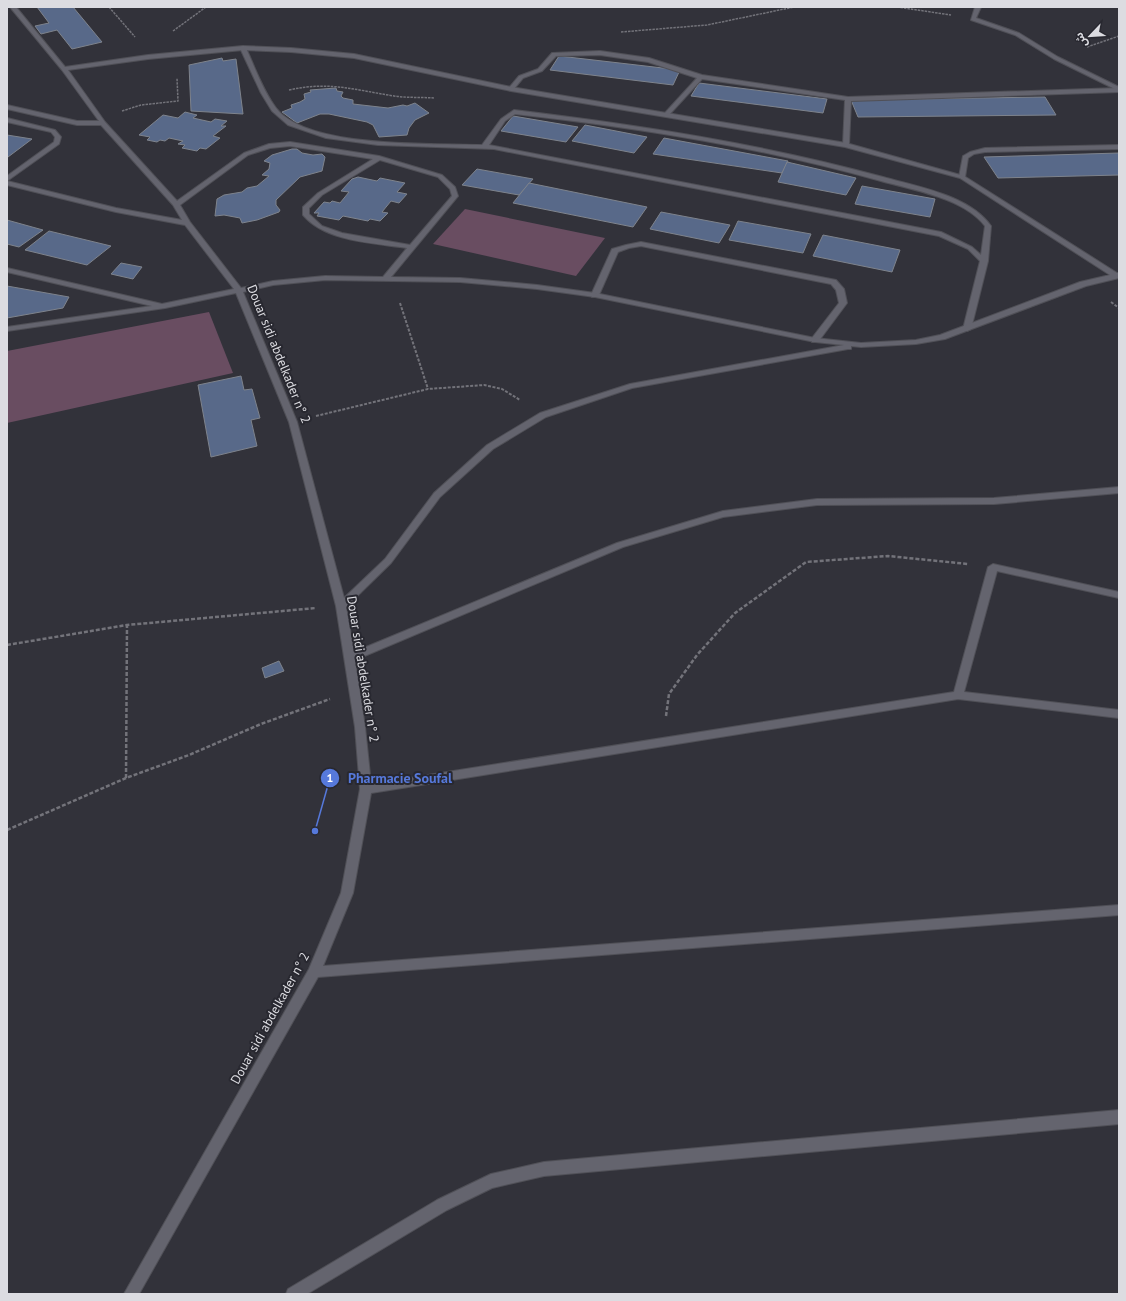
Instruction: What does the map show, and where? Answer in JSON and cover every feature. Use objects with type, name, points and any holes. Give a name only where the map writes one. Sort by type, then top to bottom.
[{"type":"street","name":"Douar sidi abdelkader n° 2","points":[[13,7],[64,69],[103,123],[176,204],[187,223],[238,289],[293,422],[341,606],[355,689],[366,789],[348,893],[314,972],[131,1294]]},
{"type":"street","points":[[978,7],[973,18],[1017,34],[1056,58],[1119,90]]},
{"type":"street","points":[[64,69],[148,57],[243,48],[291,50],[354,56],[511,89],[846,145],[962,177],[1117,276]]},
{"type":"street","points":[[243,48],[274,110],[290,124],[328,137],[378,143],[502,149],[941,234],[970,248],[984,261]]},
{"type":"street","points":[[511,89],[521,77],[540,70],[554,54],[600,53],[649,60],[701,77],[848,99],[1119,90]]},
{"type":"street","points":[[666,115],[701,77]]},
{"type":"street","points":[[846,145],[848,99]]},
{"type":"street","points":[[7,107],[77,123],[103,123]]},
{"type":"street","points":[[484,147],[503,120],[514,112],[614,123],[795,156],[919,190],[959,203],[977,213],[988,226],[984,261],[967,329]]},
{"type":"street","points":[[7,120],[53,131],[58,137],[57,143],[7,180]]},
{"type":"street","points":[[176,204],[246,154],[268,146],[290,144],[379,158],[440,176],[453,188],[455,196],[385,279]]},
{"type":"street","points":[[962,177],[965,157],[972,152],[985,150],[1119,147]]},
{"type":"street","points":[[379,158],[320,194],[306,207],[306,215],[320,227],[340,235],[412,247]]},
{"type":"street","points":[[7,184],[116,210],[187,223]]},
{"type":"street","points":[[595,295],[615,251],[628,246],[641,244],[833,282],[840,289],[842,303],[815,340]]},
{"type":"street","points":[[7,270],[165,306]]},
{"type":"street","points":[[341,606],[388,562],[437,495],[490,447],[543,415],[630,386],[861,345],[916,342],[942,338],[1083,284],[1117,276]]},
{"type":"street","points":[[7,329],[165,306],[238,289],[273,283],[325,278],[460,280],[537,287],[595,295],[815,340],[861,345]]},
{"type":"street","points":[[350,658],[620,544],[723,514],[817,502],[994,501],[1119,490]]},
{"type":"street","points":[[958,695],[993,567],[1119,595]]},
{"type":"street","points":[[366,789],[958,695],[1119,714]]},
{"type":"street","points":[[314,972],[1119,910]]},
{"type":"street","points":[[293,1294],[442,1205],[491,1181],[544,1169],[1119,1117]]},
{"type":"path","points":[[109,7],[138,41],[148,57]]},
{"type":"path","points":[[170,33],[206,7]]},
{"type":"path","points":[[618,32],[707,25],[794,7]]},
{"type":"path","points":[[897,7],[973,18]]},
{"type":"path","points":[[125,109],[178,101],[177,73]]},
{"type":"path","points":[[268,100],[290,89],[322,84],[348,87],[394,96],[440,99]]},
{"type":"path","points":[[399,298],[428,389]]},
{"type":"path","points":[[293,422],[428,389],[484,385],[502,389],[543,415]]},
{"type":"path","points":[[662,743],[669,694],[697,655],[735,613],[806,562],[888,556],[993,567]]},
{"type":"path","points":[[7,645],[127,625],[341,606]]},
{"type":"path","points":[[126,778],[127,625]]},
{"type":"path","points":[[7,830],[126,778],[189,755],[261,724],[355,689]]},
{"type":"shaded area","points":[[465,209],[605,238],[576,276],[433,244]]},
{"type":"shaded area","points":[[209,312],[233,373],[7,423],[7,351]]},
{"type":"building","points":[[37,7],[73,7],[102,42],[72,49],[57,30],[41,34],[35,26],[49,23]]},
{"type":"building","points":[[559,56],[680,70],[673,85],[550,70]]},
{"type":"building","points":[[222,58],[223,61],[236,59],[243,114],[191,111],[189,65]]},
{"type":"building","points":[[699,83],[827,99],[823,113],[691,96]]},
{"type":"building","points":[[336,88],[337,91],[343,92],[341,96],[343,98],[353,100],[353,104],[388,108],[403,105],[407,106],[415,103],[429,113],[415,120],[409,128],[407,135],[379,137],[373,125],[367,122],[329,114],[320,114],[297,123],[282,112],[292,108],[291,105],[305,99],[304,94],[311,92],[310,90]]},
{"type":"building","points":[[1045,97],[1056,115],[858,117],[851,100]]},
{"type":"building","points":[[185,112],[197,115],[193,118],[211,122],[215,119],[227,121],[221,126],[226,126],[213,136],[220,138],[206,149],[200,148],[197,151],[182,148],[185,145],[178,144],[183,141],[169,138],[165,141],[160,140],[157,142],[147,140],[150,137],[139,135],[163,115],[178,118]]},
{"type":"building","points":[[513,116],[578,127],[566,142],[501,131]]},
{"type":"building","points":[[585,125],[647,137],[634,153],[572,141]]},
{"type":"building","points":[[7,135],[32,139],[7,157]]},
{"type":"building","points":[[664,138],[788,161],[782,173],[653,154]]},
{"type":"building","points":[[297,149],[302,153],[313,155],[322,154],[325,157],[322,171],[300,177],[276,200],[276,205],[280,210],[279,212],[257,220],[242,223],[240,218],[224,215],[215,216],[217,199],[224,195],[242,192],[247,188],[257,186],[269,176],[262,175],[269,169],[270,163],[264,161],[272,155]]},
{"type":"building","points":[[1119,153],[1119,175],[998,178],[984,157]]},
{"type":"building","points":[[787,162],[856,178],[846,195],[778,182]]},
{"type":"building","points":[[477,169],[533,179],[519,195],[462,185]]},
{"type":"building","points":[[358,177],[377,181],[380,178],[405,183],[397,192],[407,194],[399,203],[391,201],[382,212],[388,213],[380,221],[370,219],[368,221],[343,216],[339,220],[317,216],[319,213],[314,213],[324,202],[330,203],[332,201],[340,203],[349,192],[341,191],[352,179]]},
{"type":"building","points":[[529,183],[647,207],[633,227],[513,203]]},
{"type":"building","points":[[862,186],[935,199],[930,217],[855,204]]},
{"type":"building","points":[[661,212],[730,225],[719,243],[650,229]]},
{"type":"building","points":[[7,220],[43,230],[19,247],[7,244]]},
{"type":"building","points":[[738,221],[811,234],[803,253],[729,240]]},
{"type":"building","points":[[49,231],[111,246],[87,265],[25,250]]},
{"type":"building","points":[[823,235],[900,250],[892,272],[813,256]]},
{"type":"building","points":[[121,263],[142,267],[133,279],[111,274]]},
{"type":"building","points":[[7,286],[69,297],[63,308],[7,318]]},
{"type":"building","points":[[241,376],[244,390],[252,389],[260,418],[251,420],[257,446],[211,457],[198,385]]},
{"type":"building","points":[[279,661],[284,671],[265,678],[262,668]]},
{"type":"place","name":"Pharmacie Soufal","points":[[315,831]]}]
